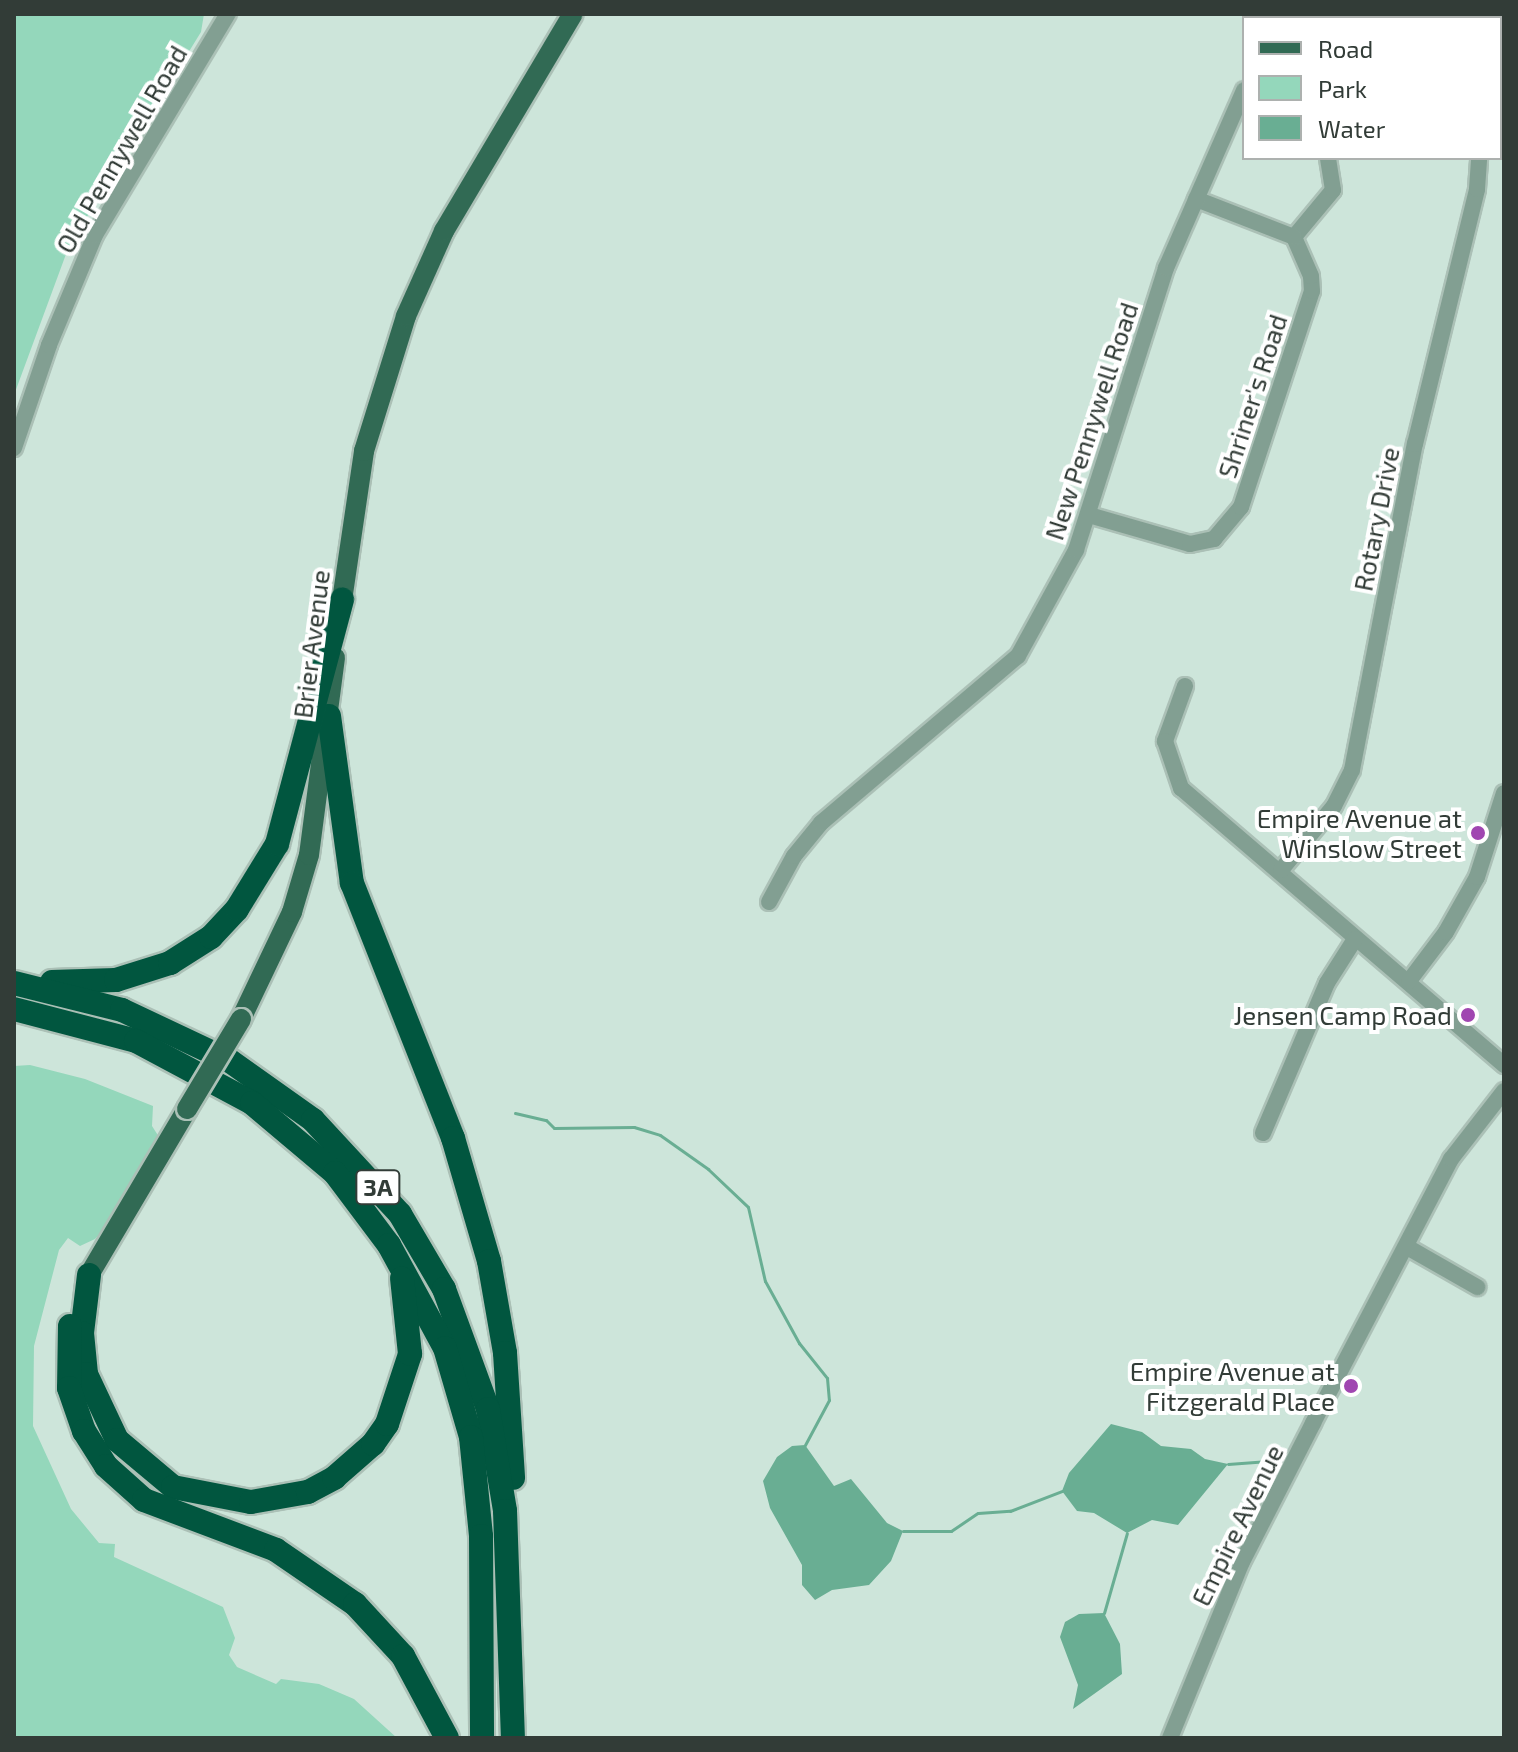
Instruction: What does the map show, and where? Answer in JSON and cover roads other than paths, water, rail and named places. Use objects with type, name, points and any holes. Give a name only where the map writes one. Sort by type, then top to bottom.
[{"type":"highway","points":[[14,982],[116,980],[170,963],[211,937],[237,909],[277,844],[342,599]]},
{"type":"highway","points":[[329,716],[352,883],[453,1138],[496,1289],[511,1426],[511,1585]]},
{"type":"highway","name":"3A","points":[[14,982],[122,1010],[230,1061],[313,1120],[375,1184],[444,1289],[476,1367],[497,1455],[511,1585],[513,1738]]},
{"type":"highway","name":"3A","points":[[14,1009],[136,1041],[252,1103],[335,1173],[389,1245],[445,1348],[471,1437],[481,1536],[482,1738]]},
{"type":"highway","points":[[89,1275],[82,1333],[86,1374],[117,1440],[173,1487],[225,1501],[266,1501],[308,1492],[355,1462],[373,1444],[399,1400],[410,1331],[402,1277],[389,1245]]},
{"type":"highway","points":[[89,1275],[70,1323],[65,1362],[75,1410],[106,1466],[144,1500],[276,1550],[355,1604],[403,1656],[447,1738]]},
{"type":"main road","name":"Brier Avenue","points":[[89,1275],[241,1019],[292,912],[309,855],[364,451],[406,316],[444,231],[573,14]]},
{"type":"street","name":"Old Pennywell Road","points":[[14,448],[54,331],[95,235],[228,14]]},
{"type":"street","name":"New Pennywell Road","points":[[769,902],[794,856],[821,823],[1018,656],[1076,550],[1157,294],[1242,95]]},
{"type":"street","points":[[1196,199],[1294,237],[1333,190],[1328,160]]},
{"type":"street","name":"Rotary Drive","points":[[1281,870],[1334,806],[1352,770],[1415,444],[1477,189],[1479,160]]},
{"type":"street","name":"Shriner's Road","points":[[1089,515],[1190,544],[1214,539],[1231,525],[1241,507],[1312,291],[1309,262],[1294,237]]},
{"type":"street","points":[[1185,686],[1165,741],[1172,776],[1195,802],[1281,870],[1355,939],[1409,981],[1504,1065]]},
{"type":"street","points":[[1409,981],[1461,906],[1502,812],[1504,793]]},
{"type":"street","points":[[1263,1133],[1327,983],[1355,939]]},
{"type":"street","name":"Empire Avenue","points":[[1170,1738],[1242,1562],[1451,1159],[1504,1091]]},
{"type":"street","points":[[1407,1247],[1477,1287]]},
{"type":"water","points":[[1111,1424],[1142,1432],[1161,1446],[1191,1449],[1205,1459],[1228,1464],[1178,1525],[1152,1520],[1127,1533],[1094,1513],[1077,1511],[1062,1491],[1069,1473]]},
{"type":"water","points":[[805,1445],[834,1486],[851,1479],[887,1523],[903,1531],[891,1561],[869,1585],[832,1590],[815,1600],[802,1585],[802,1565],[770,1508],[763,1481],[777,1457],[792,1446]]},
{"type":"water","points":[[1104,1613],[1120,1644],[1122,1674],[1073,1709],[1078,1685],[1060,1637],[1065,1622],[1079,1614]]},
{"type":"waterway","points":[[515,1113],[546,1120],[554,1128],[634,1127],[660,1135],[708,1169],[748,1207],[765,1281],[799,1343],[827,1378],[829,1400],[805,1445]]},
{"type":"waterway","points":[[1228,1464],[1281,1460]]},
{"type":"waterway","points":[[903,1531],[951,1531],[978,1513],[1010,1511],[1062,1491]]},
{"type":"waterway","points":[[1104,1613],[1127,1533]]},
{"type":"place","name":"Empire Avenue at Winslow Street","points":[[1478,833]]},
{"type":"place","name":"Jensen Camp Road","points":[[1468,1015]]},
{"type":"place","name":"Empire Avenue at Fitzgerald Place","points":[[1351,1386]]}]
